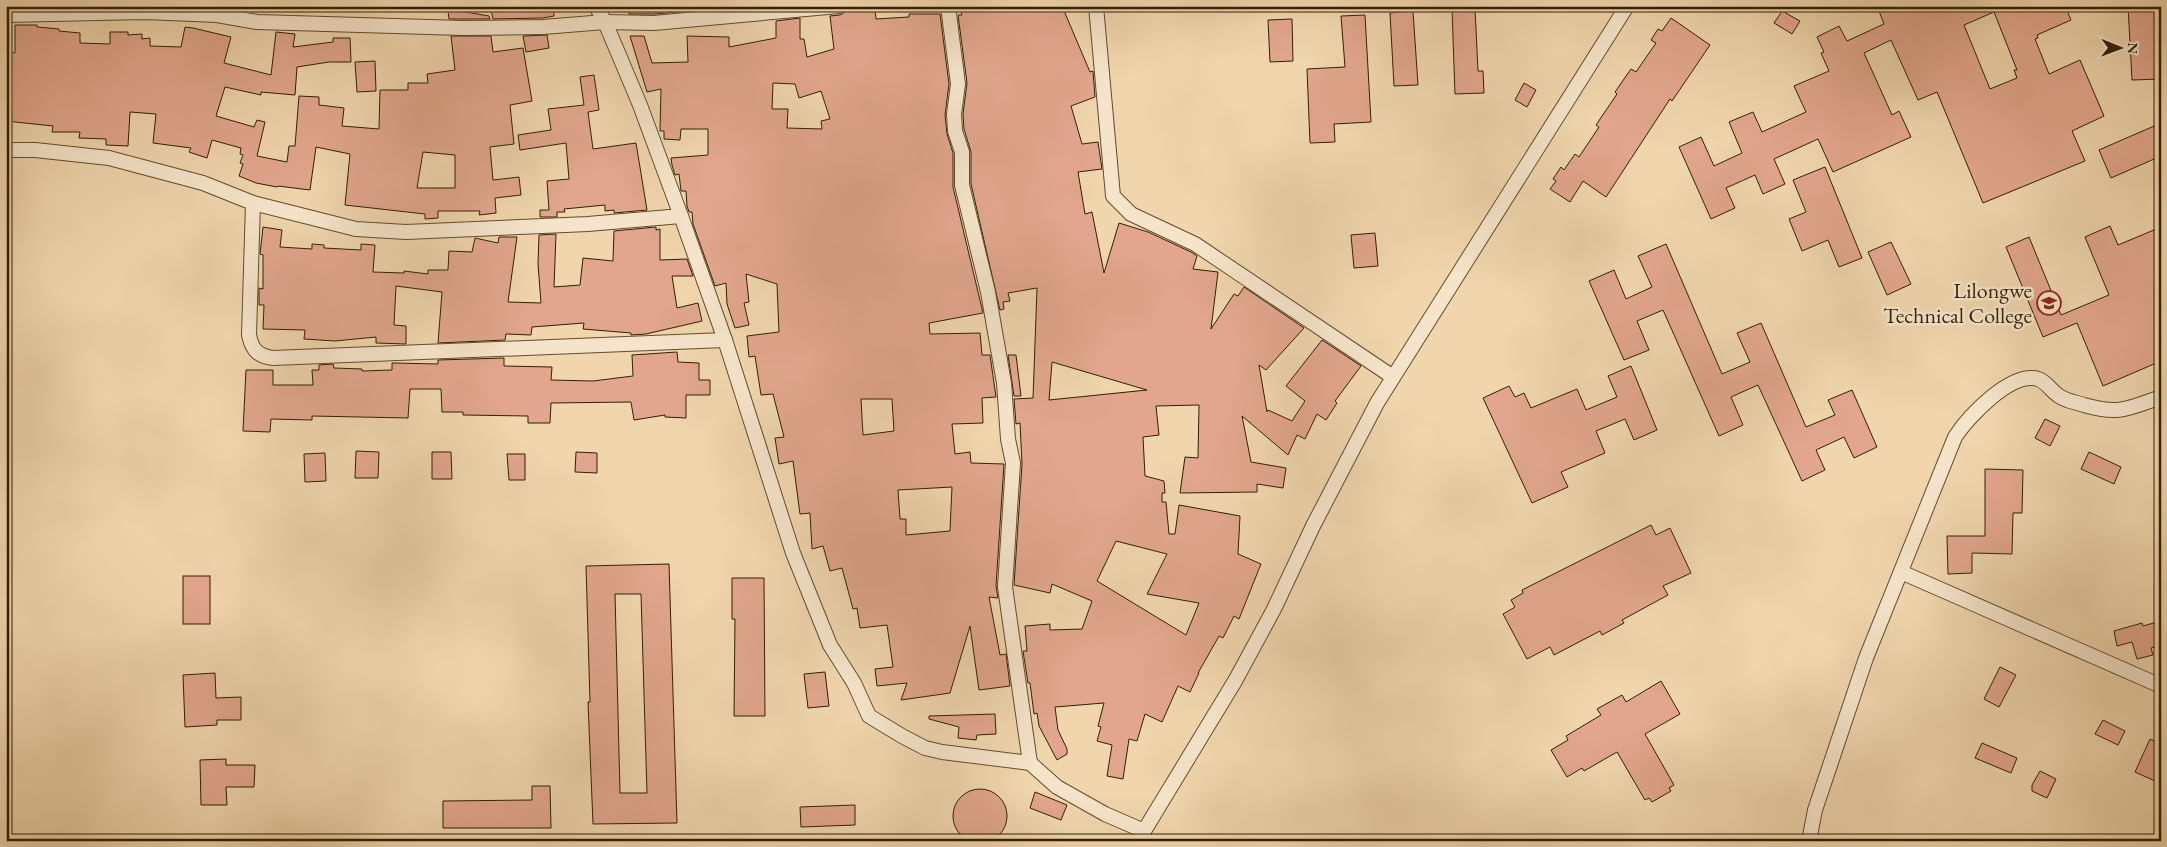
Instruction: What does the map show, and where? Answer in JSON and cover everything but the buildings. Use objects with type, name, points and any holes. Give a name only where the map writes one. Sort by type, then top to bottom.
[{"type":"street","points":[[596,6],[605,22],[640,105],[681,216],[725,340],[793,554],[830,645],[854,683],[869,716],[925,748],[942,752],[1030,763],[1057,787],[1142,836],[1235,681],[1274,609],[1313,526],[1393,377],[1628,6]]},
{"type":"street","points":[[6,15],[145,12],[217,15],[257,22],[463,28],[543,27],[605,22],[654,23],[839,6]]},
{"type":"street","points":[[948,6],[958,84],[954,114],[955,131],[962,152],[962,184],[988,292],[1004,383],[1008,439],[1013,463],[1005,588],[1030,763]]},
{"type":"street","points":[[1096,6],[1113,196],[1131,214],[1195,244],[1393,377]]},
{"type":"street","points":[[6,150],[35,150],[109,158],[203,183],[253,203],[356,229],[388,232],[588,224],[681,216]]},
{"type":"street","points":[[253,203],[249,335],[251,344],[256,352],[263,357],[725,340]]},
{"type":"street","points":[[1809,841],[1816,810],[1866,658],[1954,437],[1965,422],[1978,408],[2018,379],[2039,379],[2047,384],[2057,395],[2102,410],[2127,409],[2161,397]]},
{"type":"street","points":[[1901,572],[2161,686]]},
{"type":"place","name":"Lilongwe Technical College","points":[[2049,303]]}]
